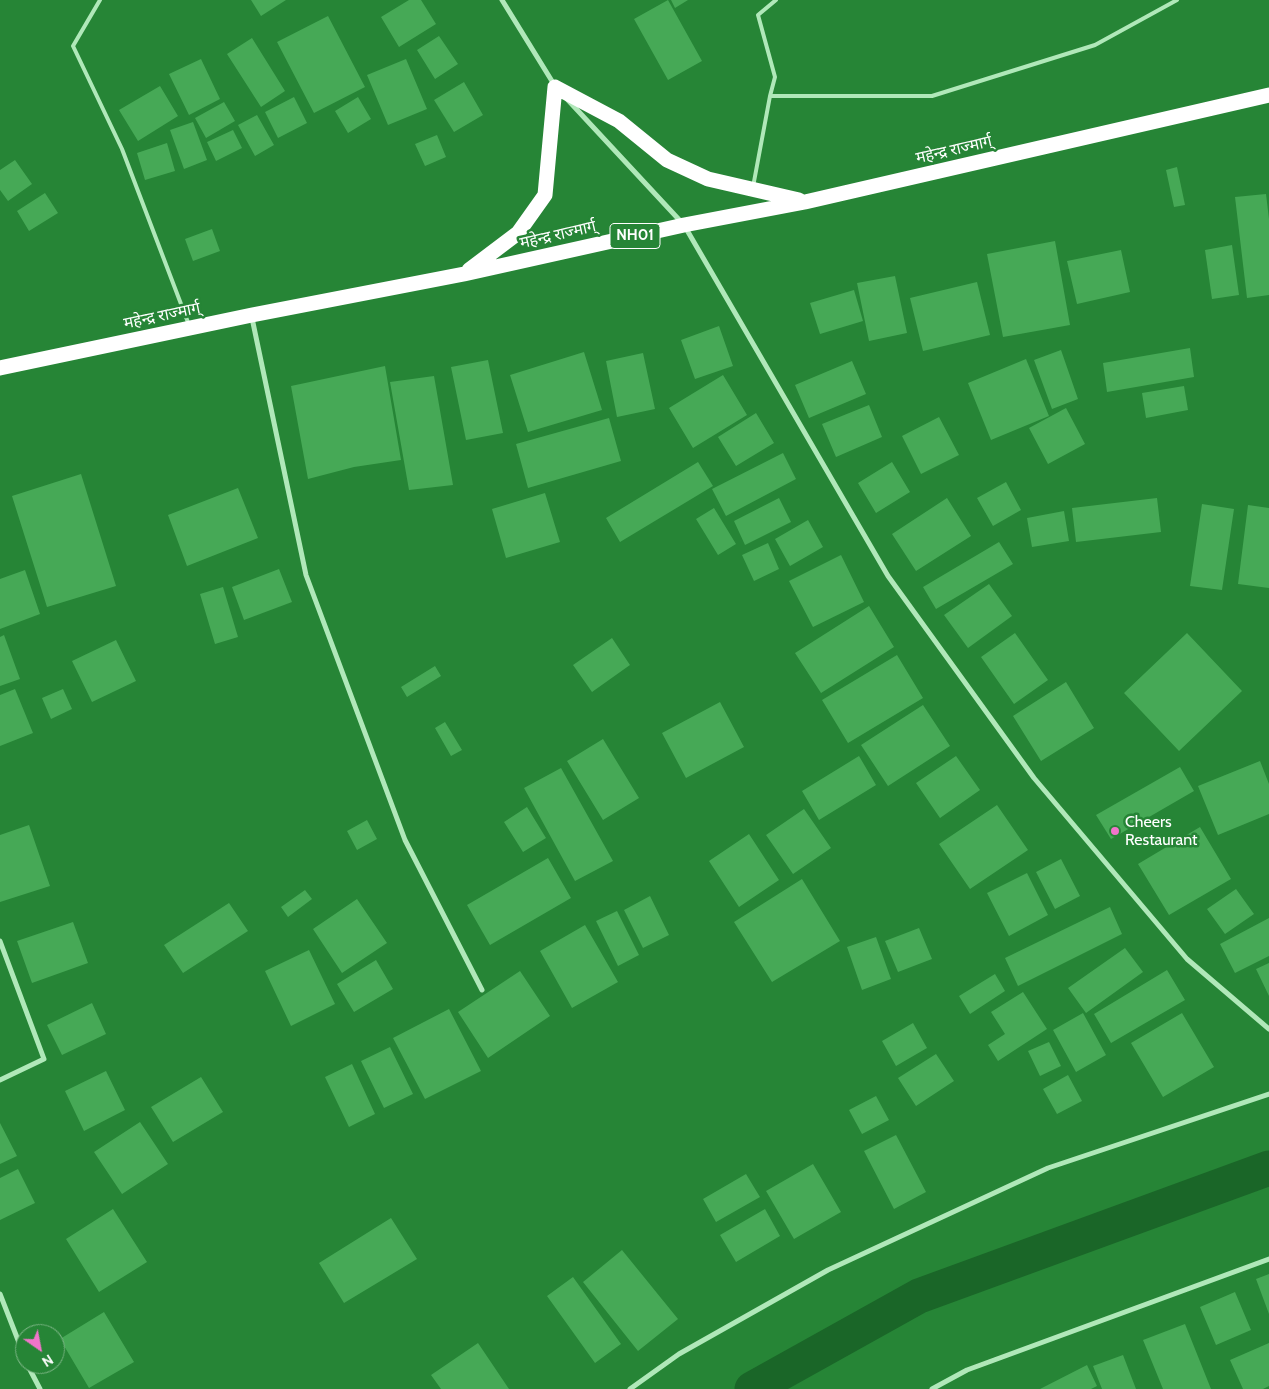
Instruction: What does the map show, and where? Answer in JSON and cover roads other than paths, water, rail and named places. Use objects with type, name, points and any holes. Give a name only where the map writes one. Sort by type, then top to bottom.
[{"type":"highway","points":[[464,274],[518,233],[544,195],[555,87],[619,121],[667,160],[708,179],[805,202]]},
{"type":"highway","name":"महेन्द्र राज्मार्ग्","points":[[0,368],[252,315],[464,274],[684,225],[805,202],[1269,96]]},
{"type":"street","points":[[502,0],[555,87],[684,225],[888,576],[1016,754],[1034,778],[1187,959],[1269,1029]]},
{"type":"street","points":[[252,315],[306,575],[405,840],[482,990]]},
{"type":"street","points":[[0,940],[44,1059],[0,1080]]},
{"type":"street","points":[[630,1389],[679,1354],[828,1270],[1048,1168],[1269,1094]]},
{"type":"street","points":[[932,1389],[966,1370],[1269,1259]]},
{"type":"street","points":[[0,1294],[15,1332]]},
{"type":"street","points":[[32,1374],[40,1389]]},
{"type":"lane","points":[[100,0],[73,46],[122,149],[190,329]]},
{"type":"lane","points":[[752,189],[775,78],[758,15],[776,0]]},
{"type":"lane","points":[[770,96],[932,96],[1095,45],[1177,0]]},
{"type":"waterway","points":[[752,1389],[919,1296],[1269,1168]]},
{"type":"place","name":"Cheers Restaurant","points":[[1115,831]]}]
